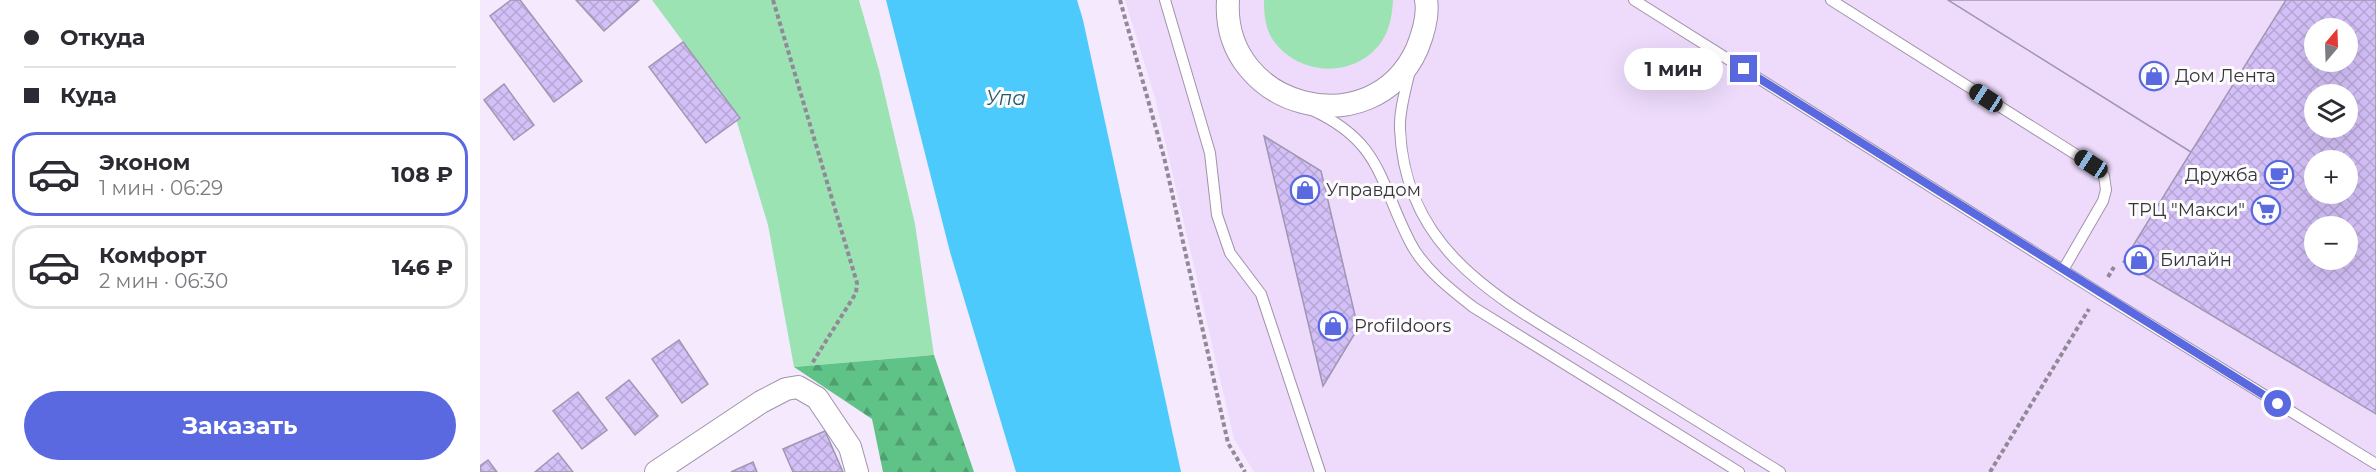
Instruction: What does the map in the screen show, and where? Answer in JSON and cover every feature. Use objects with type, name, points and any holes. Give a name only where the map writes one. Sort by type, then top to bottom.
[{"type":"street","points":[[1228,1],[1232,34],[1245,64],[1268,87],[1296,102],[1328,107],[1361,101],[1389,86],[1411,61],[1423,34],[1426,0]]},
{"type":"street","points":[[656,472],[761,402],[786,389],[798,387],[817,398],[850,447],[857,472]]},
{"type":"lane","points":[[1165,0],[1210,153],[1217,215],[1230,254],[1261,294],[1320,472]]},
{"type":"lane","points":[[1634,0],[2098,293],[2376,464]]},
{"type":"lane","points":[[1831,0],[2091,164],[2104,176],[2106,190],[2103,201],[2063,270]]},
{"type":"lane","points":[[1411,61],[1400,126],[1403,155],[1413,192],[1435,235],[1464,270],[1512,306],[1780,472]]},
{"type":"lane","points":[[1296,102],[1347,129],[1365,148],[1386,184],[1410,243],[1449,288],[1473,307],[1739,472]]},
{"type":"path","points":[[773,0],[857,283],[856,293],[798,387]]},
{"type":"path","points":[[1120,0],[1164,157],[1228,443],[1245,472]]},
{"type":"path","points":[[1990,472],[2114,267]]},
{"type":"shaded area","points":[[1125,0],[2376,0],[2376,472],[1254,472],[1234,439],[1155,98]]},
{"type":"green space","points":[[652,0],[859,0],[879,70],[915,224],[934,355],[794,367],[768,225],[733,109]]},
{"type":"green space","points":[[1264,0],[1393,1],[1387,32],[1371,53],[1358,62],[1328,69],[1312,67],[1284,52],[1268,31]]},
{"type":"green space","points":[[934,355],[974,472],[883,472],[872,419],[794,367]]},
{"type":"water","name":"Упа","points":[[886,0],[1077,0],[1181,472],[1016,472],[950,252]]},
{"type":"building","points":[[511,0],[520,0],[582,81],[554,102],[490,16]]},
{"type":"building","points":[[576,0],[639,0],[604,31]]},
{"type":"building","name":"ТРЦ \"Макси\"","points":[[1948,0],[2376,0],[2376,414],[2123,262],[2191,152]]},
{"type":"building","name":"Дом Лента","points":[[1948,0],[2286,0],[2191,152]]},
{"type":"building","points":[[683,42],[740,118],[706,143],[649,67]]},
{"type":"building","points":[[504,84],[534,125],[514,140],[484,100]]},
{"type":"building","points":[[1264,136],[1321,171],[1358,328],[1323,386]]},
{"type":"building","points":[[679,340],[708,384],[682,403],[652,359]]},
{"type":"building","points":[[629,380],[658,416],[635,435],[606,398]]},
{"type":"building","points":[[578,392],[607,430],[582,449],[553,411]]},
{"type":"building","points":[[825,431],[843,472],[793,472],[783,449]]},
{"type":"building","points":[[558,453],[573,472],[535,472]]},
{"type":"building","points":[[488,460],[497,472],[480,472],[480,466]]},
{"type":"building","points":[[753,462],[757,472],[731,472]]},
{"type":"place","name":"Дом Лента","points":[[2154,76]]},
{"type":"place","name":"Дружба","points":[[2279,175]]},
{"type":"place","name":"Управдом","points":[[1305,190]]},
{"type":"place","name":"ТРЦ \"Макси\"","points":[[2266,210]]},
{"type":"place","name":"Билайн","points":[[2139,260]]},
{"type":"place","name":"Profildoors","points":[[1333,326]]},
{"type":"route","points":[[1744,69],[2278,404]]}]
